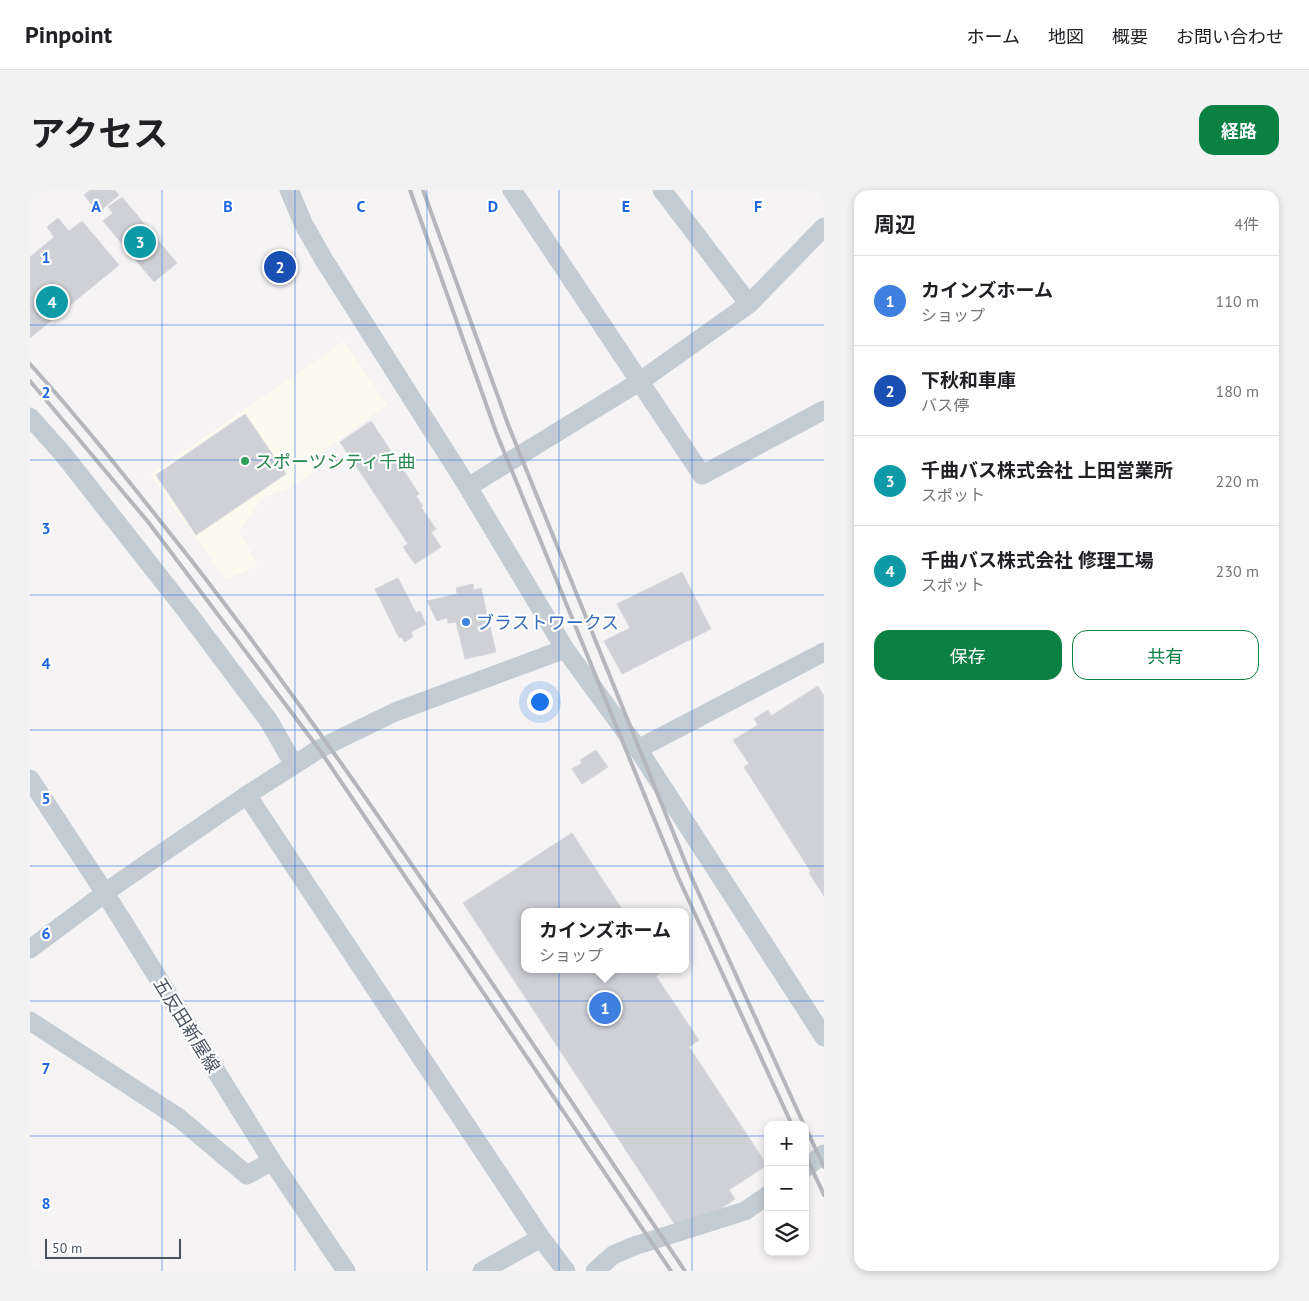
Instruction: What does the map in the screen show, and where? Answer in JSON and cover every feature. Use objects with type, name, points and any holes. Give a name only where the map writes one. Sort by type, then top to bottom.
[{"type":"street","points":[[289,190],[304,225],[324,260],[468,487],[566,649],[638,749],[824,1037]]},
{"type":"street","points":[[512,190],[702,475],[824,410]]},
{"type":"street","points":[[662,190],[749,304]]},
{"type":"street","points":[[468,487],[639,382],[749,304],[824,227]]},
{"type":"street","points":[[30,417],[63,454],[188,613],[269,720],[294,765]]},
{"type":"street","points":[[30,949],[105,893],[247,794],[319,749],[395,712],[566,649]]},
{"type":"street","points":[[638,749],[822,659]]},
{"type":"street","name":"五反田新屋線","points":[[30,779],[105,893],[272,1161],[346,1271]]},
{"type":"street","points":[[247,794],[541,1238],[566,1271]]},
{"type":"street","points":[[30,1021],[179,1118],[247,1175],[272,1161]]},
{"type":"street","points":[[808,1166],[824,1154]]},
{"type":"street","points":[[595,1271],[613,1255],[634,1246],[745,1211],[764,1198]]},
{"type":"street","points":[[482,1271],[541,1238]]},
{"type":"shaded area","name":"スポーツシティ千曲","points":[[344,341],[387,405],[323,451],[315,471],[289,488],[263,498],[239,530],[258,566],[226,579],[150,475]]},
{"type":"building","points":[[90,190],[115,190],[119,195],[98,213],[84,195]]},
{"type":"building","points":[[122,197],[177,263],[154,282],[103,221],[113,213],[108,207]]},
{"type":"building","points":[[58,218],[69,231],[82,221],[119,265],[30,338],[30,257],[54,237],[47,227]]},
{"type":"building","points":[[245,414],[286,474],[196,535],[156,475]]},
{"type":"building","points":[[371,421],[419,494],[416,496],[423,506],[421,507],[436,529],[431,532],[441,547],[415,564],[403,547],[408,544],[340,442]]},
{"type":"building","points":[[682,572],[711,629],[622,674],[604,641],[630,628],[617,604]]},
{"type":"building","points":[[398,578],[416,613],[420,611],[426,624],[411,632],[413,637],[404,642],[402,637],[399,638],[375,589]]},
{"type":"building","points":[[473,584],[474,590],[481,588],[496,652],[465,659],[456,622],[448,623],[447,618],[437,621],[427,601],[457,594],[456,588]]},
{"type":"building","points":[[818,686],[824,696],[824,896],[809,873],[811,872],[744,767],[749,764],[733,740],[758,725],[754,719],[768,710],[771,716]]},
{"type":"building","points":[[596,750],[608,767],[582,784],[572,769],[582,763],[580,760]]},
{"type":"building","points":[[572,833],[621,908],[521,908],[521,973],[660,973],[656,976],[699,1040],[689,1047],[764,1160],[764,1167],[729,1190],[735,1199],[719,1210],[675,1225],[463,903]]},
{"type":"railway","points":[[410,190],[496,432],[678,877],[790,1121]]},
{"type":"railway","points":[[423,190],[509,427],[690,874],[802,1121]]},
{"type":"railway","points":[[30,364],[92,436],[191,560],[320,734],[444,911],[685,1271]]},
{"type":"railway","points":[[30,381],[149,523],[319,749],[671,1271]]},
{"type":"railway","points":[[809,1135],[824,1167]]},
{"type":"railway","points":[[809,1163],[824,1195]]},
{"type":"place","name":"千曲バス株式会社 上田営業所","points":[[140,242]]},
{"type":"place","name":"下秋和車庫","points":[[280,267]]},
{"type":"place","name":"千曲バス株式会社 修理工場","points":[[52,302]]},
{"type":"place","name":"スポーツシティ千曲","points":[[245,461]]},
{"type":"place","name":"ブラストワークス","points":[[466,622]]},
{"type":"place","name":"カインズホーム","points":[[605,1008]]}]
